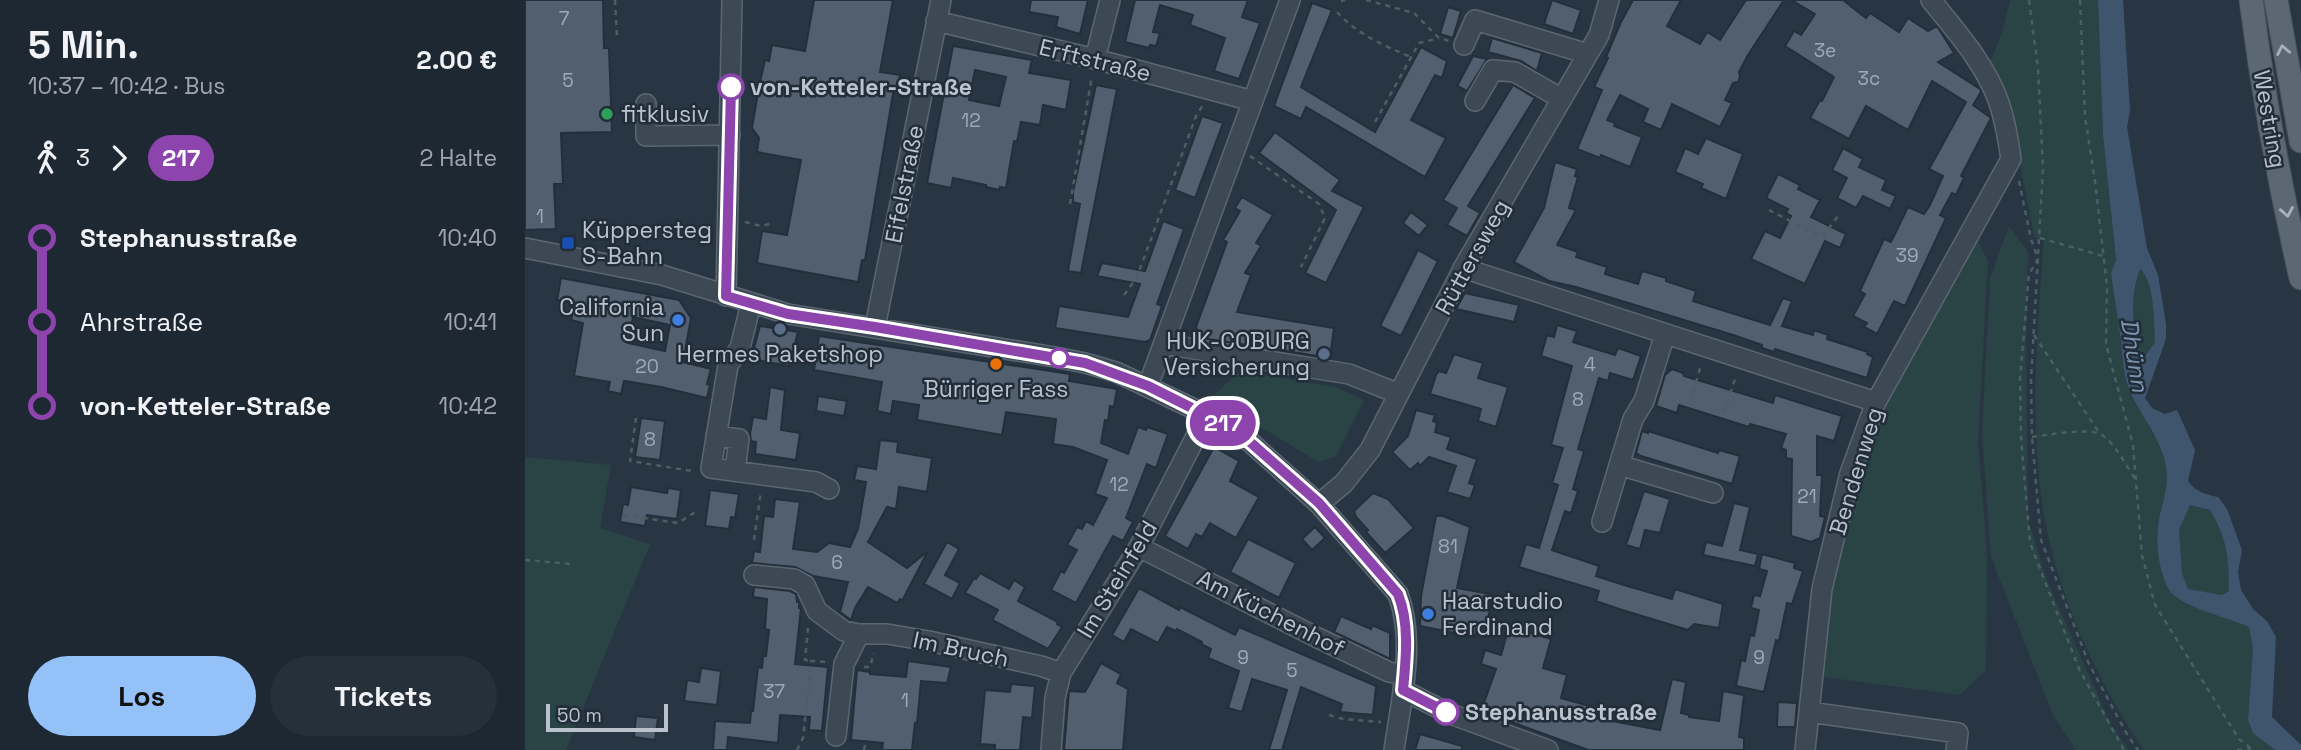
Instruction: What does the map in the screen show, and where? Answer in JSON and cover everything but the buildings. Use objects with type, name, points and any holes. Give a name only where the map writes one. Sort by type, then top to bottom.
[{"type":"main road","name":"Westring","points":[[2251,0],[2289,229],[2301,278]]},
{"type":"main road","name":"Westring","points":[[2276,0],[2301,141]]},
{"type":"street","points":[[726,296],[732,0]]},
{"type":"street","name":"Eifelstraße","points":[[875,327],[941,0]]},
{"type":"street","points":[[1095,59],[1110,0]]},
{"type":"street","points":[[1148,386],[1290,0]]},
{"type":"street","name":"Rüttersweg","points":[[1319,503],[1344,483],[1370,450],[1463,268],[1599,35],[1609,0]]},
{"type":"street","points":[[1931,0],[1970,48],[1992,88],[1997,98],[2009,149]]},
{"type":"street","points":[[1464,45],[1475,20],[1588,54]]},
{"type":"street","name":"Erftstraße","points":[[936,22],[1095,59],[1253,101]]},
{"type":"street","points":[[1475,101],[1493,70],[1515,72],[1562,99]]},
{"type":"street","points":[[646,103],[646,136],[730,135]]},
{"type":"street","name":"Bendenweg","points":[[1805,750],[1822,589],[1850,474],[1876,402],[2009,149]]},
{"type":"street","points":[[525,248],[662,275],[788,314],[1085,363],[1148,386],[1207,415],[1250,442],[1319,503],[1398,594],[1404,612],[1404,682],[1394,750]]},
{"type":"street","points":[[1463,268],[1876,402]]},
{"type":"street","points":[[751,303],[740,348],[729,365],[711,468],[816,482],[829,489]]},
{"type":"street","points":[[1602,522],[1633,419],[1644,401],[1665,334]]},
{"type":"street","points":[[1164,344],[1349,374],[1399,394]]},
{"type":"street","name":"Im Steinfeld","points":[[1051,750],[1055,698],[1061,673],[1139,547],[1207,415]]},
{"type":"street","points":[[1619,465],[1713,493]]},
{"type":"street","name":"Am Küchenhof","points":[[1139,547],[1389,672],[1404,682]]},
{"type":"street","points":[[754,575],[794,579],[805,585],[817,611],[844,631],[859,635],[844,664],[836,736]]},
{"type":"street","name":"Im Bruch","points":[[859,635],[887,634],[929,641],[1061,673]]},
{"type":"street","points":[[1404,682],[1448,713],[1548,750]]},
{"type":"street","points":[[1809,712],[1958,733],[1956,750]]},
{"type":"path","points":[[615,0],[617,37]]},
{"type":"path","points":[[2029,0],[2038,68],[2043,167],[2033,334],[2032,437],[2041,540],[2089,664],[2138,750]]},
{"type":"path","points":[[2080,0],[2085,117],[2107,286],[2106,344],[2133,445],[2143,555],[2155,605],[2239,739],[2252,750]]},
{"type":"path","points":[[1338,12],[1352,28],[1411,57]]},
{"type":"path","points":[[1375,122],[1419,43],[1439,38]]},
{"type":"path","points":[[1070,204],[1095,59]]},
{"type":"path","points":[[1124,295],[1136,277],[1196,116],[1213,91]]},
{"type":"path","points":[[1237,147],[1319,204],[1325,218],[1301,267]]},
{"type":"path","points":[[2009,149],[2038,259]]},
{"type":"path","points":[[1769,210],[1822,237],[1839,215]]},
{"type":"path","points":[[728,222],[761,226],[774,223]]},
{"type":"path","points":[[2040,238],[2103,256]]},
{"type":"path","points":[[2038,259],[2029,274],[2020,379],[2022,464],[2030,543],[2079,669],[2125,750]]},
{"type":"path","points":[[2033,334],[2100,434],[2109,442],[2136,481]]},
{"type":"path","points":[[1690,402],[1706,347]]},
{"type":"path","points":[[1724,413],[1742,358]]},
{"type":"path","points":[[636,418],[630,461],[703,473]]},
{"type":"path","points":[[2032,437],[2089,432],[2100,434]]},
{"type":"path","points":[[754,540],[763,475]]},
{"type":"path","points":[[623,515],[678,523],[697,511]]},
{"type":"path","points":[[525,560],[571,564]]},
{"type":"path","points":[[811,602],[805,660],[811,661]]},
{"type":"path","points":[[1329,715],[1343,719],[1398,724]]},
{"type":"path","points":[[797,750],[803,738]]},
{"type":"path","points":[[864,750],[865,745]]},
{"type":"path","points":[[2237,750],[2252,750]]},
{"type":"green space","points":[[2010,0],[2098,0],[2103,135],[2116,260],[2111,273],[2126,379],[2152,433],[2161,444],[2168,475],[2159,516],[2158,547],[2169,590],[2249,627],[2253,648],[2248,720],[2253,733],[2275,750],[2144,750],[2124,720],[2089,655],[2062,585],[2044,514],[2037,448],[2036,358],[2044,238],[2035,239],[2021,170],[2017,133],[1989,66]]},
{"type":"green space","points":[[2009,226],[2028,252],[2028,520],[2048,583],[2111,725],[2129,750],[2076,750],[2053,715],[1991,557],[1982,432],[1990,279]]},
{"type":"green space","points":[[1977,239],[1988,261],[1978,441],[1987,557],[1986,670],[1960,695],[1816,676],[1830,584],[1863,457],[1883,403]]},
{"type":"green space","points":[[2140,269],[2152,293],[2155,343],[2140,363],[2134,327],[2134,304]]},
{"type":"green space","points":[[1240,371],[1335,387],[1364,400],[1336,456],[1318,462],[1212,397]]},
{"type":"green space","points":[[525,457],[611,465],[600,528],[650,544],[566,750],[525,750]]},
{"type":"green space","points":[[2190,505],[2210,510],[2220,530],[2226,550],[2229,580],[2229,592],[2222,595],[2188,589],[2182,573],[2179,530]]},
{"type":"water","name":"Dhünn","points":[[2098,0],[2123,0],[2130,111],[2127,127],[2147,248],[2158,275],[2166,324],[2166,339],[2145,398],[2152,408],[2165,414],[2177,410],[2195,450],[2188,481],[2201,492],[2218,497],[2227,509],[2242,550],[2238,572],[2241,590],[2253,609],[2267,621],[2276,637],[2272,717],[2301,745],[2301,750],[2275,750],[2253,733],[2248,720],[2253,648],[2249,627],[2182,601],[2173,595],[2164,580],[2157,542],[2166,487],[2166,464],[2157,439],[2131,392],[2125,375],[2111,273],[2116,260],[2103,135]],"holes":[[[2140,269],[2149,283],[2155,342],[2141,362],[2133,315],[2134,292]],[[2190,505],[2210,510],[2220,530],[2226,549],[2229,579],[2229,591],[2222,595],[2188,589],[2182,573],[2179,530]]]},
{"type":"bus line","name":"217","points":[[731,87],[726,296],[788,314],[1085,363],[1116,372],[1148,386],[1230,427],[1319,503],[1398,594],[1405,625],[1403,690],[1446,712]]},
{"type":"place","name":"von-Ketteler-Straße","points":[[731,87]]},
{"type":"place","name":"fitklusiv","points":[[607,114]]},
{"type":"place","name":"Küppersteg S-Bahn","points":[[568,243]]},
{"type":"place","name":"California Sun","points":[[678,320]]},
{"type":"place","name":"Hermes Paketshop","points":[[780,329]]},
{"type":"place","name":"HUK-COBURG Versicherung","points":[[1324,354]]},
{"type":"place","name":"Bürriger Fass","points":[[996,364]]},
{"type":"place","name":"Haarstudio Ferdinand","points":[[1428,614]]},
{"type":"place","name":"Stephanusstraße","points":[[1446,712]]}]
